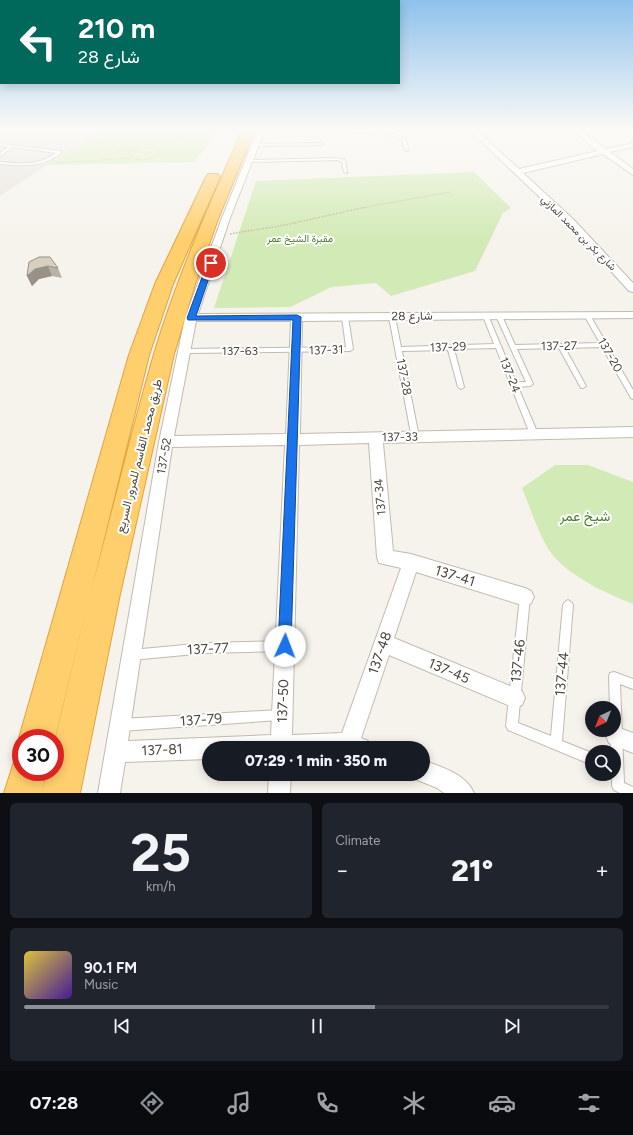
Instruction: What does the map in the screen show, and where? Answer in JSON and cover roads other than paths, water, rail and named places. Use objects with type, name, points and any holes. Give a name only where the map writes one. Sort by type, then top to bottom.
[{"type":"highway","name":"طريق محمد القاسم للمرور السريع","points":[[39,729],[139,355],[164,284],[218,166]]},
{"type":"highway","name":"طريق محمد القاسم للمرور السريع","points":[[61,793],[105,594],[164,354],[186,284],[210,219],[238,166]]},
{"type":"highway","points":[[23,793],[26,781]]},
{"type":"street","name":"137-52","points":[[109,793],[166,442],[191,318],[248,166]]},
{"type":"street","name":"شارع بكر بن محمد المازني","points":[[510,166],[571,222],[633,289]]},
{"type":"street","points":[[516,172],[543,166]]},
{"type":"street","points":[[625,166],[633,173]]},
{"type":"street","name":"شارع 28","points":[[191,318],[633,315]]},
{"type":"street","name":"137-50","points":[[281,741],[297,317]]},
{"type":"street","name":"137-33","points":[[166,442],[633,432]]},
{"type":"street","name":"137-34","points":[[376,438],[385,557]]},
{"type":"street","name":"137-41","points":[[385,557],[411,562],[525,597]]},
{"type":"street","name":"137-48","points":[[356,741],[383,643],[411,562]]},
{"type":"street","name":"137-45","points":[[383,643],[515,698]]},
{"type":"street","name":"137-81","points":[[116,752],[202,749]]},
{"type":"street","points":[[430,774],[445,780],[463,793]]},
{"type":"street","points":[[279,793],[280,781]]},
{"type":"lane","points":[[345,166],[346,172]]},
{"type":"lane","name":"137-20","points":[[587,315],[633,396]]},
{"type":"lane","name":"137-24","points":[[486,316],[534,434]]},
{"type":"lane","points":[[499,316],[530,384],[514,385]]},
{"type":"lane","name":"137-31","points":[[296,350],[350,349],[345,317]]},
{"type":"lane","name":"137-28","points":[[392,317],[415,437]]},
{"type":"lane","name":"137-27","points":[[513,347],[604,345]]},
{"type":"lane","name":"137-29","points":[[398,349],[498,346]]},
{"type":"lane","points":[[561,346],[583,386]]},
{"type":"lane","points":[[450,348],[461,388]]},
{"type":"lane","name":"137-63","points":[[185,350],[296,350]]},
{"type":"lane","name":"137-46","points":[[525,597],[512,726],[556,744]]},
{"type":"lane","name":"137-44","points":[[556,744],[568,605]]},
{"type":"lane","name":"137-77","points":[[131,655],[206,648],[285,646]]},
{"type":"lane","points":[[621,753],[625,740],[614,677],[633,684]]},
{"type":"lane","name":"137-79","points":[[120,726],[282,715]]},
{"type":"lane","points":[[556,744],[585,756]]},
{"type":"lane","points":[[617,781],[618,786],[633,793]]},
{"type":"park label","name":"مقبرة الشيخ عمر","points":[[300,238]]},
{"type":"park label","name":"شيخ عمر","points":[[585,516]]}]
